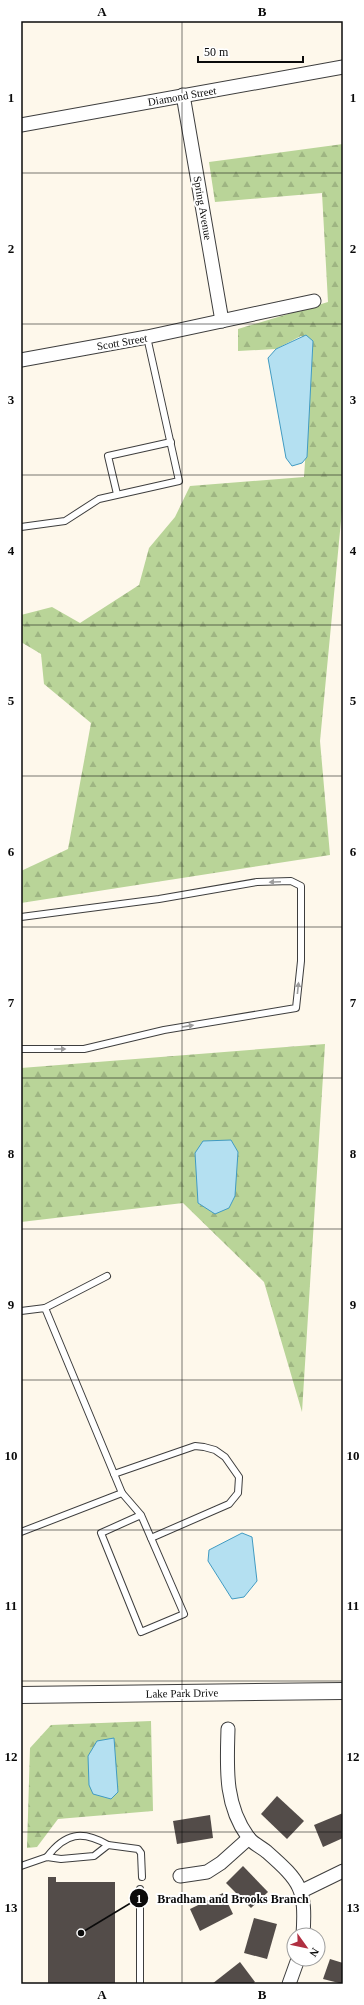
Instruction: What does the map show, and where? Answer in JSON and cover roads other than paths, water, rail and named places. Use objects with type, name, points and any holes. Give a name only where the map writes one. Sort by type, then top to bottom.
[{"type":"street","name":"Diamond Street","points":[[21,125],[343,67]]},
{"type":"street","name":"Spring Avenue","points":[[183,95],[222,321]]},
{"type":"street","name":"Scott Street","points":[[21,360],[147,337],[314,301]]},
{"type":"street","name":"Lake Park Drive","points":[[21,1695],[343,1691]]},
{"type":"street","points":[[228,1729],[227,1783],[237,1819],[249,1838],[290,1872],[302,1891],[304,1927]]},
{"type":"street","points":[[180,1876],[207,1872],[221,1863],[249,1838]]},
{"type":"street","points":[[302,1891],[340,1876]]},
{"type":"street","points":[[289,1984],[295,1967]]},
{"type":"lane","points":[[21,527],[65,521],[99,499],[179,481],[147,337]]},
{"type":"lane","points":[[117,494],[108,456],[171,442]]},
{"type":"lane","points":[[21,917],[159,899],[257,882],[290,881],[301,886],[301,961],[296,1008],[164,1030],[84,1049],[21,1049]]},
{"type":"lane","points":[[21,1311],[45,1308],[108,1276]]},
{"type":"lane","points":[[45,1308],[122,1493],[141,1515],[184,1614],[141,1632],[101,1533],[141,1515]]},
{"type":"lane","points":[[114,1474],[194,1446],[215,1450],[225,1457],[239,1477],[238,1493],[229,1504],[151,1538]]},
{"type":"lane","points":[[21,1532],[122,1493]]},
{"type":"lane","points":[[47,1857],[56,1845],[73,1836],[90,1836],[108,1845],[138,1849],[141,1853],[142,1877]]},
{"type":"lane","points":[[21,1866],[47,1857],[61,1859],[94,1856],[108,1845]]},
{"type":"lane","points":[[140,1889],[140,1984]]},
{"type":"water","points":[[306,335],[313,341],[307,457],[302,463],[292,466],[286,458],[268,358],[276,349]]},
{"type":"water","points":[[231,1140],[238,1152],[235,1196],[229,1208],[215,1214],[198,1203],[195,1153],[203,1141]]},
{"type":"water","points":[[242,1533],[252,1537],[257,1581],[244,1597],[232,1599],[208,1561],[209,1550]]},
{"type":"water","points":[[114,1738],[118,1792],[111,1799],[93,1794],[89,1785],[88,1756],[97,1741]]},
{"type":"place","name":"Bradham and Brooks Branch","points":[[81,1933]]}]
